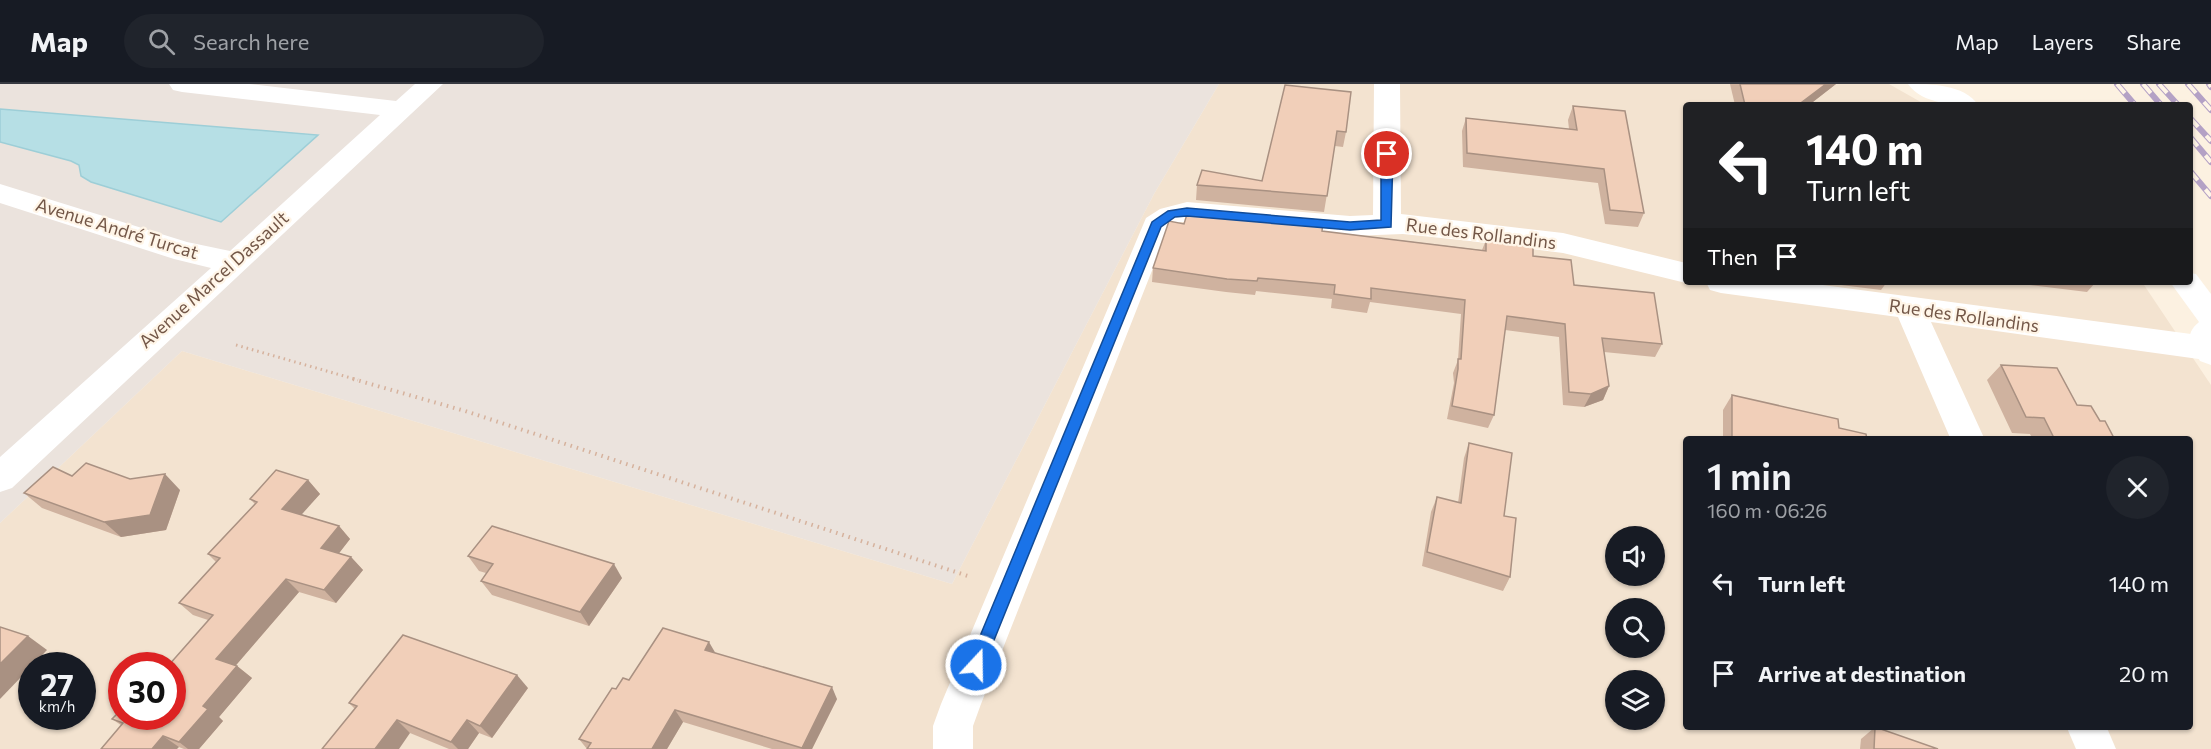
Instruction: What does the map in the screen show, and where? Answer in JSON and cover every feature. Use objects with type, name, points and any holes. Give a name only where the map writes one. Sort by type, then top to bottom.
[{"type":"street","points":[[182,84],[402,110]]},
{"type":"street","name":"Avenue Marcel Dassault","points":[[0,478],[430,84]]},
{"type":"street","points":[[1387,84],[1387,224]]},
{"type":"street","points":[[1921,84],[1959,102]]},
{"type":"street","name":"Avenue André Turcat","points":[[0,193],[184,252],[235,262]]},
{"type":"street","name":"Rue des Rollandins","points":[[953,749],[954,726],[961,704],[1006,588],[1156,225],[1162,219],[1172,214],[1187,212],[1350,226],[1414,225],[1563,243],[1683,272]]},
{"type":"street","name":"Rue des Rollandins","points":[[1742,285],[1910,309],[2210,343]]},
{"type":"street","points":[[2187,285],[2211,315]]},
{"type":"street","points":[[1910,309],[1966,436]]},
{"type":"street","points":[[2088,730],[2096,749]]},
{"type":"path","points":[[236,345],[465,411],[1006,588]]},
{"type":"shaded area","points":[[0,84],[1219,84],[1154,194],[952,584],[182,351],[0,523]]},
{"type":"shaded area","points":[[1219,84],[1889,84],[1921,102],[1683,102],[1683,285],[2144,285],[2211,385],[2211,749],[0,749],[0,523],[182,351],[952,584],[1154,194]]},
{"type":"water","points":[[0,109],[318,135],[221,222],[91,182],[81,176],[79,165],[71,161],[0,142]]},
{"type":"building","points":[[1740,84],[1826,84],[1802,102],[1744,102]]},
{"type":"building","points":[[1285,85],[1351,92],[1346,132],[1337,131],[1327,196],[1197,185],[1202,170],[1262,181]]},
{"type":"building","points":[[1573,106],[1625,111],[1644,213],[1610,210],[1604,169],[1467,153],[1466,118],[1577,130]]},
{"type":"building","points":[[1188,211],[1323,222],[1322,231],[1486,251],[1486,240],[1533,245],[1533,256],[1571,260],[1574,285],[1654,293],[1662,344],[1602,338],[1609,386],[1591,394],[1569,392],[1565,324],[1507,316],[1494,415],[1452,406],[1458,359],[1461,359],[1465,300],[1371,288],[1371,299],[1334,294],[1335,285],[1258,278],[1257,281],[1227,279],[1153,268],[1169,221],[1184,224]]},
{"type":"building","points":[[2001,365],[2057,368],[2077,405],[2091,406],[2100,421],[2105,421],[2113,436],[2053,436],[2044,418],[2026,417]]},
{"type":"building","points":[[1732,395],[1838,419],[1839,428],[1866,434],[1866,436],[1732,436]]},
{"type":"building","points":[[1469,443],[1512,453],[1504,516],[1516,518],[1510,577],[1427,552],[1437,497],[1461,503]]},
{"type":"building","points":[[86,463],[130,479],[165,474],[150,515],[104,522],[24,493],[53,467],[72,476]]},
{"type":"building","points":[[276,470],[308,480],[282,509],[339,526],[321,548],[351,557],[324,590],[286,579],[216,659],[237,666],[203,706],[208,709],[179,742],[163,736],[152,749],[101,749],[117,730],[186,730],[186,652],[180,652],[213,615],[179,603],[220,558],[208,554],[257,502],[250,499]]},
{"type":"building","points":[[492,526],[614,564],[580,612],[481,581],[493,564],[468,556]]},
{"type":"building","points":[[0,627],[28,636],[0,664]]},
{"type":"building","points":[[663,628],[709,642],[705,650],[832,687],[802,748],[675,710],[652,749],[587,749],[591,743],[579,739],[612,688],[616,689],[623,678],[629,680]]},
{"type":"building","points":[[403,635],[517,675],[480,726],[467,720],[451,742],[397,720],[375,749],[322,749],[357,706],[349,703]]},
{"type":"building","points":[[1875,730],[1884,730],[1938,749],[1874,749]]},
{"type":"railway","points":[[2117,84],[2132,102]]},
{"type":"railway","points":[[2143,84],[2158,102]]},
{"type":"railway","points":[[2159,84],[2175,102]]},
{"type":"railway","points":[[2188,84],[2211,110]]},
{"type":"railway","points":[[2193,121],[2211,141]]},
{"type":"railway","points":[[2193,141],[2211,162]]},
{"type":"railway","points":[[2193,175],[2211,196]]},
{"type":"route","points":[[976,665],[1156,225],[1172,214],[1187,212],[1350,226],[1387,224],[1387,154]]}]
